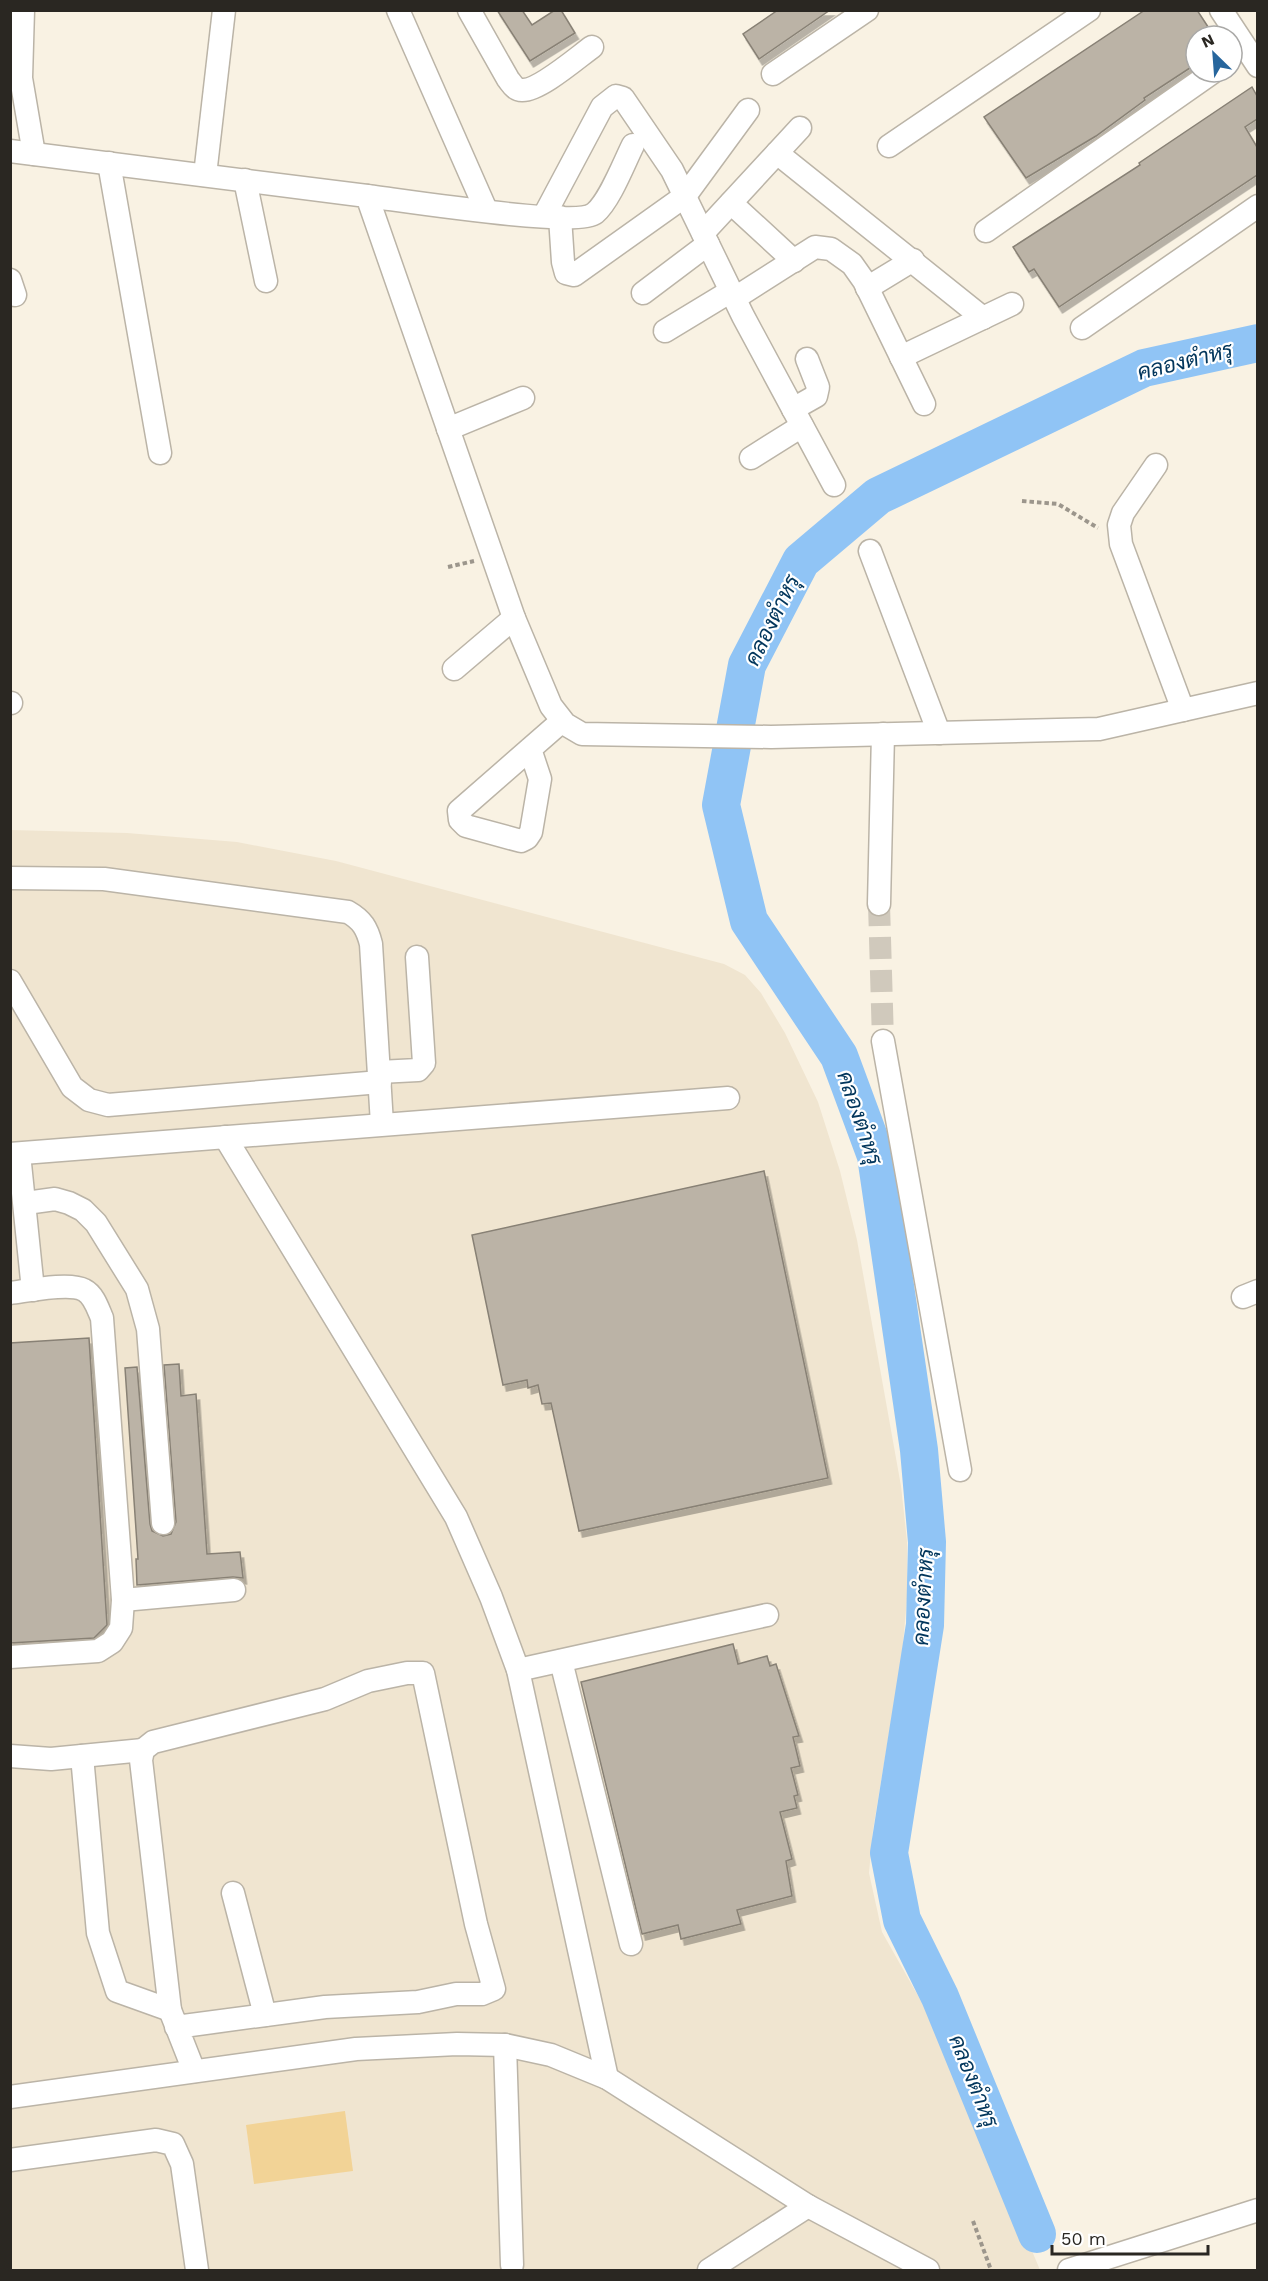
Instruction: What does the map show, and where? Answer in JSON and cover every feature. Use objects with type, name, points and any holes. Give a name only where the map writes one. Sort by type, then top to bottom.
[{"type":"street","points":[[23,10],[21,78],[34,154]]},
{"type":"street","points":[[205,176],[224,10]]},
{"type":"street","points":[[398,10],[486,210]]},
{"type":"street","points":[[468,10],[515,88],[523,90],[542,82],[592,47]]},
{"type":"street","points":[[773,74],[867,10]]},
{"type":"street","points":[[889,146],[1089,10]]},
{"type":"street","points":[[1221,10],[1245,57]]},
{"type":"street","points":[[987,231],[1196,84]]},
{"type":"street","points":[[748,110],[685,196],[574,275],[566,273],[552,217],[602,107],[616,96],[622,98],[672,170],[685,196],[705,239],[733,294],[834,485]]},
{"type":"street","points":[[644,293],[705,239],[731,203],[800,128]]},
{"type":"street","points":[[10,151],[486,210],[584,218],[594,214],[602,206],[633,145]]},
{"type":"street","points":[[777,153],[984,318]]},
{"type":"street","points":[[109,163],[160,453]]},
{"type":"street","points":[[245,180],[266,281]]},
{"type":"street","points":[[367,196],[514,618],[551,706],[562,721],[582,734],[703,737],[1099,729],[1257,693]]},
{"type":"street","points":[[731,203],[794,261]]},
{"type":"street","points":[[1082,328],[1257,206]]},
{"type":"street","points":[[664,331],[794,261],[815,247],[831,249],[852,264],[867,288],[924,404]]},
{"type":"street","points":[[867,288],[913,260]]},
{"type":"street","points":[[901,357],[1012,304]]},
{"type":"street","points":[[751,458],[797,417],[816,396],[818,387],[807,359]]},
{"type":"street","points":[[448,429],[523,398]]},
{"type":"street","points":[[1156,465],[1123,513],[1119,525],[1121,544],[1183,710]]},
{"type":"street","points":[[870,550],[939,733]]},
{"type":"street","points":[[454,669],[514,618]]},
{"type":"street","points":[[530,749],[562,721]]},
{"type":"street","points":[[879,904],[883,734]]},
{"type":"street","points":[[10,878],[104,879],[348,912],[360,918],[368,930],[371,944],[382,1124]]},
{"type":"street","points":[[10,981],[72,1087],[89,1101],[108,1105],[380,1077],[418,1070],[424,1063],[417,957]]},
{"type":"street","points":[[883,1041],[960,1470]]},
{"type":"street","points":[[33,1290],[26,1203],[15,1154],[728,1098]]},
{"type":"street","points":[[225,1137],[456,1517],[491,1597],[518,1670],[607,2078]]},
{"type":"street","points":[[26,1203],[55,1199],[83,1210],[96,1223],[137,1289],[148,1329],[162,1523]]},
{"type":"street","points":[[10,1293],[67,1287],[84,1290],[94,1300],[102,1318],[123,1600],[121,1628],[112,1642],[98,1651],[10,1657]]},
{"type":"street","points":[[123,1600],[234,1590]]},
{"type":"street","points":[[518,1670],[766,1616]]},
{"type":"street","points":[[561,1661],[631,1944]]},
{"type":"street","points":[[10,1756],[51,1759],[143,1750],[153,1742],[325,1699],[368,1681],[407,1673],[423,1673],[476,1924],[494,1989],[483,1994],[456,1994],[418,2002],[325,2007],[265,2015],[173,2018],[117,1991],[98,1933],[82,1756]]},
{"type":"street","points":[[143,1750],[141,1760],[173,2018],[194,2071]]},
{"type":"street","points":[[233,1893],[265,2015]]},
{"type":"street","points":[[10,2097],[356,2049],[457,2044],[505,2045],[551,2055],[607,2078],[808,2206],[928,2271]]},
{"type":"street","points":[[505,2045],[512,2265]]},
{"type":"street","points":[[10,2160],[156,2140],[172,2144],[182,2164],[197,2271]]},
{"type":"street","points":[[709,2271],[808,2206]]},
{"type":"street","points":[[1069,2271],[1257,2210]]},
{"type":"path","points":[[1022,501],[1058,504],[1081,515],[1121,544]]},
{"type":"path","points":[[973,2221],[991,2271]]},
{"type":"shaded area","points":[[11,830],[127,833],[237,842],[336,861],[724,964],[745,975],[761,993],[785,1033],[818,1102],[840,1171],[857,1240],[901,1486],[907,1541],[907,1599],[902,1655],[873,1830],[869,1873],[882,1932],[947,2047],[1040,2270],[11,2270]]},
{"type":"shaded area","points":[[345,2111],[353,2171],[254,2184],[246,2125]]},
{"type":"building","points":[[497,10],[522,10],[532,25],[555,10],[561,10],[575,33],[530,61]]},
{"type":"building","points":[[778,10],[830,10],[759,59],[743,34]]},
{"type":"building","points":[[1145,10],[1197,10],[1206,24],[1184,24],[1184,72],[1144,98],[1145,100],[1096,136],[1026,178],[984,117]]},
{"type":"building","points":[[1252,87],[1257,96],[1257,119],[1245,127],[1257,147],[1257,175],[1059,307],[1034,269],[1029,272],[1013,247],[1140,165],[1139,163]]},
{"type":"building","points":[[764,1171],[828,1478],[579,1531],[551,1403],[542,1404],[538,1385],[528,1388],[527,1380],[503,1385],[472,1235]]},
{"type":"building","points":[[89,1338],[107,1625],[94,1638],[10,1643],[10,1343]]},
{"type":"building","points":[[179,1364],[181,1396],[196,1394],[207,1554],[240,1552],[243,1578],[137,1585],[136,1559],[138,1559],[125,1368],[137,1367],[150,1524],[152,1531],[163,1536],[171,1534],[176,1522],[164,1365]]},
{"type":"building","points":[[733,1644],[738,1664],[767,1656],[770,1666],[776,1664],[799,1736],[793,1737],[800,1766],[791,1768],[798,1795],[794,1796],[797,1808],[780,1812],[792,1859],[786,1861],[792,1896],[737,1910],[741,1924],[681,1939],[678,1925],[642,1934],[581,1682]]},
{"type":"waterway","name":"คลองตำหรุ","points":[[1037,2234],[940,1997],[902,1920],[889,1853],[925,1625],[927,1542],[919,1450],[876,1156],[839,1056],[749,921],[721,805],[747,665],[801,561],[878,496],[1144,368],[1258,343]]},
{"type":"tunnel","points":[[879,904],[883,1041]]}]
